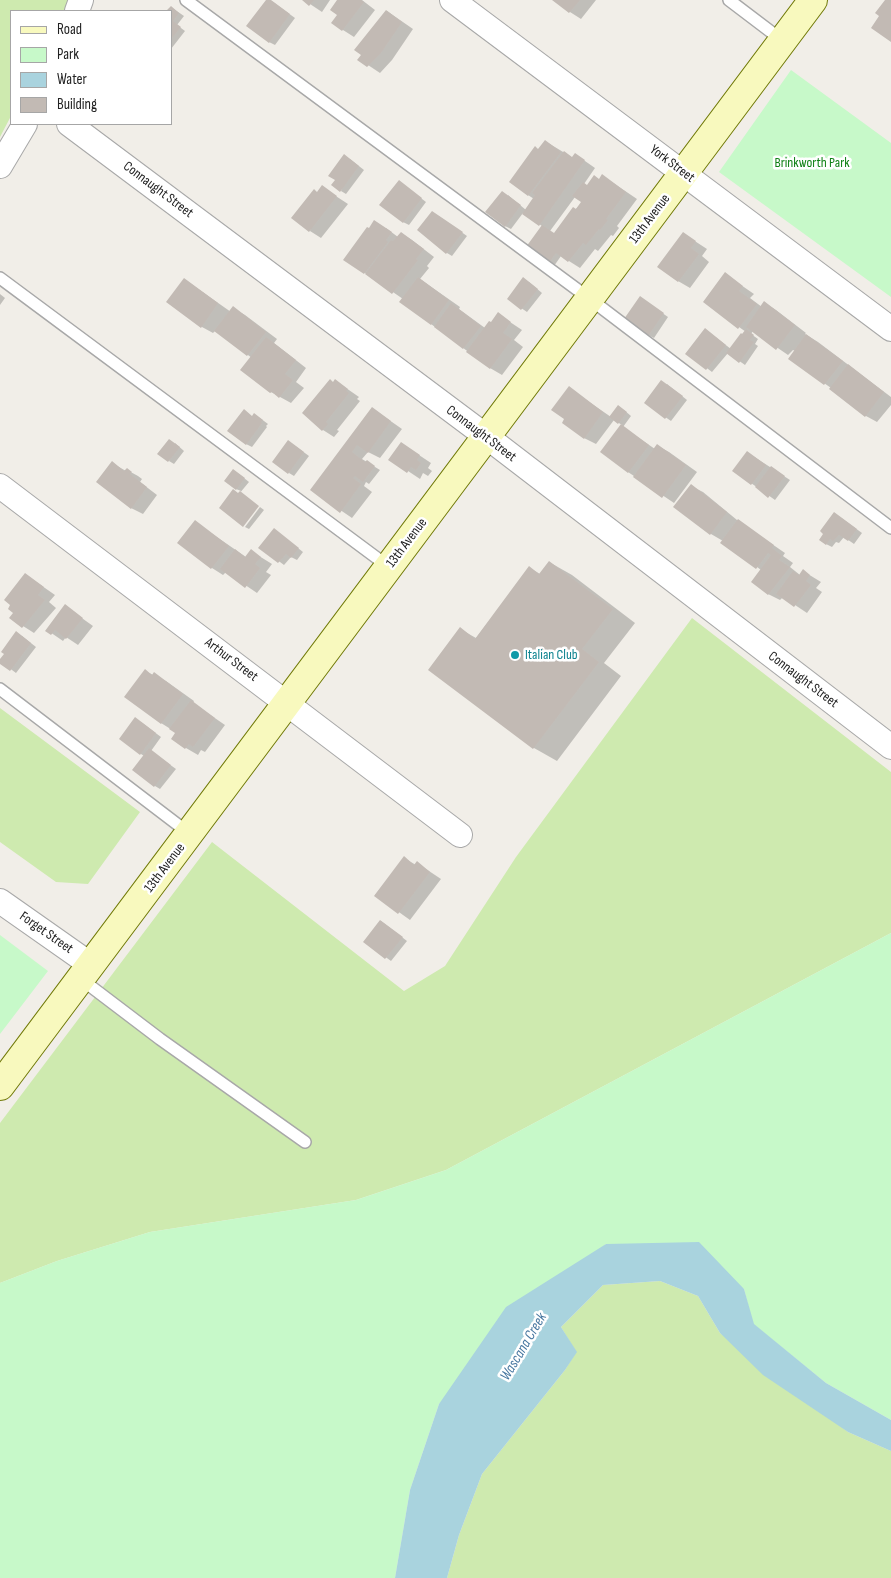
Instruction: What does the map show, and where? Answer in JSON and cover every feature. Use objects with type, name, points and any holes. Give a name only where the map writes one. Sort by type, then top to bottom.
[{"type":"street","name":"York Street","points":[[452,0],[891,329]]},
{"type":"street","name":"13th Avenue","points":[[0,1086],[813,0]]},
{"type":"street","points":[[0,166],[24,125]]},
{"type":"street","name":"Connaught Street","points":[[70,125],[487,437],[891,747]]},
{"type":"street","name":"Arthur Street","points":[[0,486],[460,835]]},
{"type":"street","name":"Forget Street","points":[[0,901],[86,972]]},
{"type":"lane","points":[[186,0],[590,299],[891,528]]},
{"type":"lane","points":[[729,0],[783,41]]},
{"type":"lane","points":[[0,278],[389,567]]},
{"type":"lane","points":[[0,689],[190,834]]},
{"type":"lane","points":[[86,972],[160,1039],[305,1142]]},
{"type":"green space","points":[[0,0],[70,0],[65,10],[10,10],[10,118],[0,137]]},
{"type":"green space","name":"Brinkworth Park","points":[[791,70],[891,143],[891,297],[719,172]]},
{"type":"green space","points":[[692,618],[891,772],[891,933],[446,1170],[356,1200],[150,1232],[57,1261],[0,1283],[0,1123],[212,842],[404,991],[445,966],[516,857]]},
{"type":"green space","points":[[0,708],[140,812],[88,884],[56,882],[0,842]]},
{"type":"green space","points":[[891,933],[891,1420],[826,1383],[753,1324],[744,1289],[606,1244],[439,1404],[410,1490],[395,1578],[0,1578],[0,1283],[57,1261],[150,1232],[356,1200],[446,1170]]},
{"type":"green space","points":[[0,935],[48,971],[0,1034]]},
{"type":"green space","points":[[660,1281],[698,1296],[720,1333],[848,1432],[891,1451],[891,1578],[447,1578],[459,1535],[482,1474],[565,1370],[576,1352],[561,1327],[603,1285]]},
{"type":"water","name":"Wascana Creek","points":[[699,1242],[744,1289],[754,1324],[826,1383],[891,1420],[891,1451],[848,1432],[763,1375],[720,1333],[698,1296],[660,1281],[603,1285],[561,1327],[577,1352],[565,1370],[482,1474],[459,1535],[447,1578],[395,1578],[410,1490],[439,1404],[506,1307],[606,1244]]},
{"type":"building","points":[[266,0],[271,0],[290,14],[269,43],[246,26]]},
{"type":"building","points":[[302,0],[314,0],[309,6]]},
{"type":"building","points":[[337,0],[361,0],[364,2],[342,31],[331,23],[337,15],[330,10]]},
{"type":"building","points":[[552,0],[580,0],[569,13]]},
{"type":"building","points":[[885,0],[891,0],[891,42],[871,28],[879,16],[875,13]]},
{"type":"building","points":[[171,6],[179,13],[173,21],[181,27],[172,38],[172,10],[167,10]]},
{"type":"building","points":[[386,10],[402,22],[381,53],[367,67],[357,60],[361,55],[354,50]]},
{"type":"building","points":[[545,140],[561,152],[528,196],[509,182],[535,146],[538,149]]},
{"type":"building","points":[[564,151],[572,157],[575,153],[585,160],[539,226],[522,214],[535,195],[532,193]]},
{"type":"building","points":[[344,154],[359,166],[340,192],[331,185],[335,180],[328,176]]},
{"type":"building","points":[[602,174],[626,192],[606,219],[608,220],[586,245],[583,243],[568,262],[556,253],[548,264],[526,247],[542,225],[554,233],[573,207],[576,209],[581,202],[572,196],[583,182],[587,185],[594,175],[599,179]]},
{"type":"building","points":[[399,180],[422,198],[403,223],[379,205]]},
{"type":"building","points":[[322,185],[337,196],[309,232],[291,218],[314,189],[317,192]]},
{"type":"building","points":[[502,191],[521,205],[505,227],[485,212]]},
{"type":"building","points":[[432,211],[463,232],[446,254],[417,230]]},
{"type":"building","points":[[374,220],[392,232],[386,240],[388,242],[364,274],[343,260]]},
{"type":"building","points":[[401,232],[424,249],[392,294],[365,274],[391,240],[393,241]]},
{"type":"building","points":[[683,232],[696,241],[691,248],[699,254],[678,282],[657,267]]},
{"type":"building","points":[[725,272],[743,286],[739,291],[757,304],[738,329],[703,302]]},
{"type":"building","points":[[418,277],[449,300],[431,325],[399,302]]},
{"type":"building","points":[[523,277],[538,289],[521,310],[507,299]]},
{"type":"building","points":[[184,278],[218,303],[201,328],[166,302]]},
{"type":"building","points":[[640,296],[664,313],[648,336],[624,319]]},
{"type":"building","points":[[764,301],[795,325],[776,350],[746,327]]},
{"type":"building","points":[[451,303],[481,326],[463,349],[434,327]]},
{"type":"building","points":[[233,306],[266,332],[247,356],[214,331]]},
{"type":"building","points":[[498,312],[511,322],[503,333],[512,339],[490,369],[466,352]]},
{"type":"building","points":[[705,328],[726,345],[706,370],[685,354]]},
{"type":"building","points":[[746,329],[754,335],[750,340],[754,342],[739,363],[726,353]]},
{"type":"building","points":[[806,334],[843,361],[824,385],[788,359]]},
{"type":"building","points":[[266,337],[296,360],[285,374],[293,380],[279,398],[240,370]]},
{"type":"building","points":[[848,364],[884,392],[865,417],[829,389]]},
{"type":"building","points":[[330,379],[333,382],[335,379],[348,389],[346,391],[349,393],[326,422],[328,424],[322,431],[302,413]]},
{"type":"building","points":[[661,380],[683,396],[665,419],[644,403]]},
{"type":"building","points":[[569,386],[603,412],[584,439],[562,423],[564,419],[551,410]]},
{"type":"building","points":[[618,405],[627,412],[618,424],[609,417]]},
{"type":"building","points":[[372,407],[391,421],[368,453],[357,445],[352,452],[365,462],[367,460],[375,466],[363,482],[355,476],[353,478],[361,484],[340,513],[310,490]]},
{"type":"building","points":[[244,409],[252,416],[254,413],[263,420],[246,445],[227,431]]},
{"type":"building","points":[[621,424],[649,445],[628,473],[600,452]]},
{"type":"building","points":[[169,439],[180,447],[168,462],[157,454]]},
{"type":"building","points":[[288,440],[304,452],[288,474],[272,462]]},
{"type":"building","points":[[401,442],[420,455],[417,460],[421,463],[416,470],[411,467],[407,473],[388,460]]},
{"type":"building","points":[[657,444],[686,465],[662,498],[633,477]]},
{"type":"building","points":[[747,451],[766,465],[751,485],[732,471]]},
{"type":"building","points":[[112,461],[124,471],[127,468],[132,472],[130,474],[147,487],[131,509],[96,482]]},
{"type":"building","points":[[771,466],[785,476],[768,498],[755,487]]},
{"type":"building","points":[[233,469],[245,478],[236,490],[224,481]]},
{"type":"building","points":[[691,484],[727,512],[710,535],[673,507]]},
{"type":"building","points":[[233,489],[238,493],[240,491],[259,506],[243,527],[219,508]]},
{"type":"building","points":[[834,512],[857,529],[848,541],[839,535],[833,541],[830,539],[826,545],[819,540],[823,534],[820,531]]},
{"type":"building","points":[[738,519],[774,545],[772,548],[782,556],[779,560],[790,567],[768,595],[751,582],[771,555],[768,553],[756,569],[720,543]]},
{"type":"building","points":[[195,520],[229,546],[211,569],[177,543]]},
{"type":"building","points":[[274,528],[299,548],[291,558],[286,554],[278,563],[258,548]]},
{"type":"building","points":[[235,549],[245,557],[251,549],[261,557],[255,564],[260,568],[245,588],[220,569]]},
{"type":"building","name":"Italian Club","points":[[549,561],[613,609],[582,649],[599,662],[533,749],[428,670],[460,627],[475,639],[529,566],[539,574]]},
{"type":"building","points":[[803,569],[810,575],[806,581],[811,585],[794,607],[776,594],[793,571],[799,575]]},
{"type":"building","points":[[25,573],[44,587],[38,595],[45,600],[22,628],[9,618],[13,613],[8,609],[10,605],[4,600]]},
{"type":"building","points":[[65,604],[83,618],[66,639],[55,630],[51,635],[45,631]]},
{"type":"building","points":[[16,631],[31,643],[10,671],[0,664],[0,659],[4,654],[1,652]]},
{"type":"building","points":[[145,669],[152,675],[154,672],[183,694],[161,724],[124,697]]},
{"type":"building","points":[[191,700],[215,718],[193,747],[189,744],[185,749],[171,739],[175,733],[169,729]]},
{"type":"building","points":[[135,717],[156,733],[140,755],[119,739]]},
{"type":"building","points":[[149,748],[171,765],[154,787],[132,770]]},
{"type":"building","points":[[404,856],[414,865],[417,861],[430,872],[398,914],[374,896]]},
{"type":"building","points":[[380,920],[403,937],[385,959],[363,942]]},
{"type":"place","name":"Italian Club","points":[[515,655]]}]
